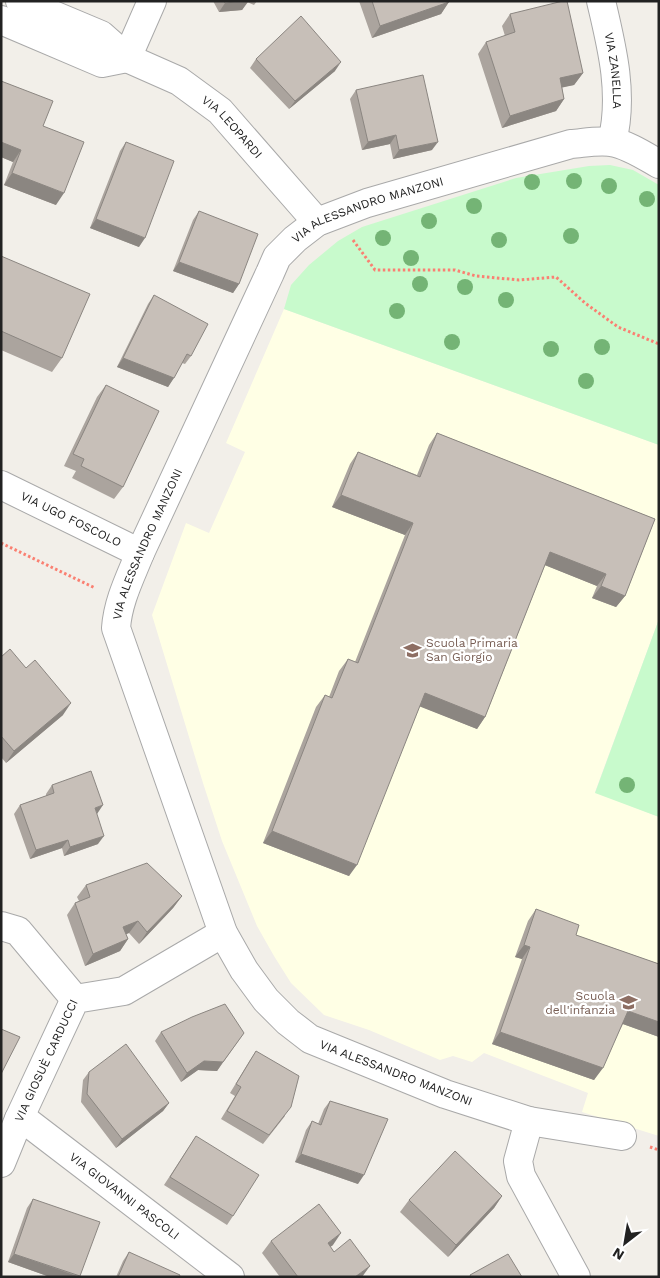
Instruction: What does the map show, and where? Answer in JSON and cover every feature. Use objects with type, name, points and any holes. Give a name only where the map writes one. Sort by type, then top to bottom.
[{"type":"street","name":"VIA LEOPARDI","points":[[20,1],[101,35],[127,58],[179,81],[220,111],[317,222]]},
{"type":"street","points":[[1,20],[102,63],[127,58],[152,1]]},
{"type":"street","name":"VIA ZANELLA","points":[[601,1],[610,38],[618,94],[616,125],[612,142]]},
{"type":"street","name":"VIA ALESSANDRO MANZONI","points":[[622,1136],[529,1121],[445,1094],[310,1039],[288,1022],[266,1000],[244,970],[223,933],[118,633],[117,614],[121,599],[140,553],[278,257],[295,239],[317,222],[367,203],[571,144],[612,142],[659,164]]},
{"type":"street","name":"VIA UGO FOSCOLO","points":[[1,485],[140,553]]},
{"type":"street","points":[[1,926],[18,931],[75,999]]},
{"type":"street","name":"VIA GIOSUÈ CARDUCCI","points":[[1,1163],[19,1119],[75,999],[124,991],[223,933]]},
{"type":"street","name":"VIA GIOVANNI PASCOLI","points":[[19,1119],[30,1124],[229,1276]]},
{"type":"street","points":[[529,1121],[518,1162],[520,1176],[576,1277]]},
{"type":"path","points":[[353,239],[375,270],[455,270],[476,276],[520,280],[556,277],[585,303],[618,327],[659,344]]},
{"type":"path","points":[[1,543],[98,589]]},
{"type":"shaded area","points":[[284,309],[659,445],[659,619],[595,792],[659,817],[659,1136],[582,1112],[588,1093],[484,1053],[472,1062],[453,1056],[440,1060],[369,1030],[324,1015],[291,983],[257,926],[222,841],[152,615],[186,523],[209,533],[245,452],[226,443]]},
{"type":"green space","points":[[610,165],[633,170],[659,185],[659,445],[284,309],[291,285],[309,265],[338,241],[362,227],[516,178],[589,166]]},
{"type":"green space","points":[[659,619],[659,817],[595,793]]},
{"type":"building","points":[[224,1],[248,1],[225,3]]},
{"type":"building","points":[[372,1],[449,1],[449,2],[380,26]]},
{"type":"building","points":[[567,1],[583,73],[560,78],[564,99],[510,116],[486,42],[515,32],[510,14]]},
{"type":"building","points":[[301,16],[341,62],[295,101],[256,59]]},
{"type":"building","points":[[423,75],[438,142],[399,150],[396,135],[368,142],[356,90]]},
{"type":"building","points":[[1,81],[53,101],[43,126],[84,142],[64,193],[12,173],[21,150],[1,142]]},
{"type":"building","points":[[126,142],[174,161],[145,238],[96,219]]},
{"type":"building","points":[[199,211],[258,234],[239,284],[179,262]]},
{"type":"building","points":[[1,256],[90,294],[62,358],[1,331]]},
{"type":"building","points":[[154,295],[208,324],[191,356],[187,354],[174,378],[123,358]]},
{"type":"building","points":[[106,385],[159,411],[123,487],[81,466],[84,459],[73,454]]},
{"type":"building","points":[[437,433],[655,519],[625,596],[601,586],[606,574],[550,552],[485,717],[425,693],[357,865],[272,831],[325,695],[332,698],[348,659],[358,663],[413,523],[341,495],[358,452],[420,477]]},
{"type":"building","points":[[10,649],[26,668],[35,660],[71,703],[14,751],[1,736],[1,657]]},
{"type":"building","points":[[91,771],[103,805],[95,808],[104,836],[70,847],[68,840],[36,850],[20,805],[54,793],[52,785]]},
{"type":"building","points":[[147,863],[182,896],[147,932],[138,921],[123,927],[128,939],[93,954],[75,903],[90,897],[86,885]]},
{"type":"building","points":[[536,909],[579,925],[576,935],[659,964],[659,1022],[628,1011],[603,1068],[500,1032],[530,947],[524,945]]},
{"type":"building","points":[[225,1004],[244,1033],[223,1062],[204,1061],[187,1073],[161,1032]]},
{"type":"building","points":[[1,1029],[20,1037],[1,1074]]},
{"type":"building","points":[[126,1044],[169,1103],[122,1139],[87,1094],[89,1072]]},
{"type":"building","points":[[256,1051],[299,1076],[291,1107],[269,1135],[227,1111],[241,1087],[236,1084]]},
{"type":"building","points":[[330,1101],[388,1119],[364,1175],[301,1154],[312,1121],[321,1125]]},
{"type":"building","points":[[196,1136],[259,1175],[233,1216],[170,1177]]},
{"type":"building","points":[[455,1151],[502,1196],[456,1245],[409,1200]]},
{"type":"building","points":[[33,1199],[100,1222],[80,1276],[14,1254]]},
{"type":"building","points":[[319,1204],[341,1233],[328,1243],[334,1252],[350,1239],[370,1266],[355,1277],[298,1277],[271,1241]]},
{"type":"building","points":[[129,1252],[180,1275],[179,1277],[118,1277]]},
{"type":"building","points":[[508,1254],[522,1277],[471,1277],[470,1275]]},
{"type":"place","name":"Scuola Primaria San Giorgio","points":[[412,650]]},
{"type":"place","name":"Scuola dell'infanzia","points":[[629,1003]]}]
